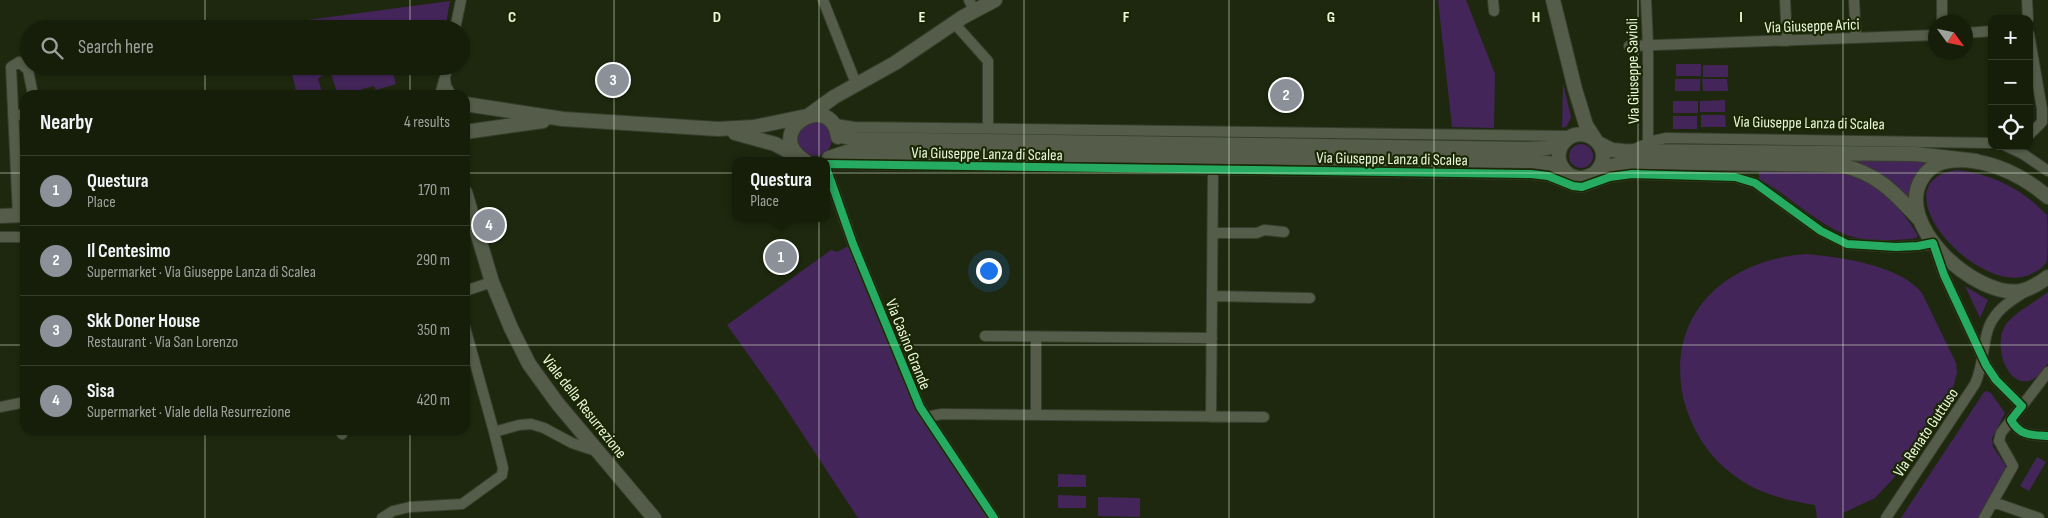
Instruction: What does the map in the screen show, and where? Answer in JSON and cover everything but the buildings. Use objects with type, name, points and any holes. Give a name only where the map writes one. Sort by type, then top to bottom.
[{"type":"street","points":[[457,20],[461,0]]},
{"type":"street","points":[[823,0],[856,87]]},
{"type":"street","points":[[800,157],[793,149],[790,136],[795,125],[834,97],[856,87],[896,63],[954,22],[972,5],[995,0]]},
{"type":"street","points":[[1494,0],[1494,11]]},
{"type":"street","points":[[1553,0],[1586,125],[1597,142],[1603,157],[1601,165],[1595,173],[1583,178],[1576,177],[1563,170],[1559,154],[1578,122],[1575,88]]},
{"type":"street","name":"Via Giuseppe Savioli","points":[[1646,0],[1648,142]]},
{"type":"street","points":[[1785,0],[1787,41]]},
{"type":"street","points":[[1854,0],[1856,38]]},
{"type":"street","points":[[1942,0],[1942,15]]},
{"type":"street","points":[[2027,0],[2028,15]]},
{"type":"street","points":[[954,22],[988,61],[988,129]]},
{"type":"street","points":[[1973,32],[1988,31]]},
{"type":"street","name":"Via Giuseppe Arici","points":[[1629,46],[1928,34]]},
{"type":"street","points":[[2033,57],[2045,122],[2033,132]]},
{"type":"street","points":[[20,63],[11,67],[20,193]]},
{"type":"street","points":[[29,75],[32,90]]},
{"type":"street","points":[[441,90],[446,75]]},
{"type":"street","points":[[445,78],[448,90]]},
{"type":"street","points":[[830,157],[838,145],[834,114],[837,103],[856,87]]},
{"type":"street","points":[[470,104],[563,119],[718,128],[754,127],[808,116],[826,117],[836,127]]},
{"type":"street","points":[[470,104],[481,110],[482,116],[478,126],[470,131]]},
{"type":"street","points":[[13,115],[20,115]]},
{"type":"street","points":[[470,132],[563,119]]},
{"type":"street","name":"Via Giuseppe Lanza di Scalea","points":[[836,127],[1570,138]]},
{"type":"street","name":"Via Giuseppe Lanza di Scalea","points":[[836,127],[845,137],[854,139],[1536,149],[1554,146],[1570,138]]},
{"type":"street","points":[[718,128],[768,142],[798,157]]},
{"type":"street","points":[[1570,138],[1583,134],[1597,142]]},
{"type":"street","name":"Via Giuseppe Lanza di Scalea","points":[[1425,147],[1466,135]]},
{"type":"street","name":"Via Giuseppe Lanza di Scalea","points":[[1628,151],[1659,138],[1988,142]]},
{"type":"street","name":"Via Giuseppe Lanza di Scalea","points":[[1597,142],[1614,150],[1628,151],[1916,154],[1976,161]]},
{"type":"street","points":[[2016,150],[2048,170]]},
{"type":"street","name":"Via Giuseppe Lanza di Scalea","points":[[830,160],[847,152],[1542,161],[1553,164],[1563,170]]},
{"type":"street","name":"Via Giuseppe Lanza di Scalea","points":[[1459,173],[1508,161]]},
{"type":"street","points":[[2022,406],[1996,380],[1983,360],[1944,276],[1933,243],[1919,219],[1916,193],[1920,180],[1929,169],[1946,161],[1976,161],[2000,166],[2048,192]]},
{"type":"street","name":"Via Giuseppe Lanza di Scalea","points":[[830,162],[1543,175],[1579,187],[1589,186],[1610,177],[1624,175],[1820,163],[1854,169],[1876,178],[1886,185],[1919,219]]},
{"type":"street","name":"Via Giuseppe Lanza di Scalea","points":[[1595,173],[1612,165],[1630,162],[1707,169],[1750,181],[1821,230],[1847,244],[1896,247],[1933,243]]},
{"type":"street","points":[[1211,417],[1213,170]]},
{"type":"street","name":"Via Casino Grande","points":[[830,174],[853,244],[920,407],[994,518]]},
{"type":"street","points":[[2024,179],[2048,198]]},
{"type":"street","name":"Viale della Resurrezione","points":[[470,209],[492,282],[511,328],[529,364],[558,404],[654,518]]},
{"type":"street","points":[[0,216],[20,215]]},
{"type":"street","points":[[1213,233],[1257,233],[1264,230],[1284,232]]},
{"type":"street","points":[[0,237],[20,237]]},
{"type":"street","points":[[1933,243],[1965,272],[1992,287],[2015,292],[2031,288],[2048,277]]},
{"type":"street","points":[[470,289],[492,282]]},
{"type":"street","name":"Via Renato Guttuso","points":[[1886,518],[1969,394],[1980,374],[1987,335],[1993,319],[2005,305],[2031,288]]},
{"type":"street","points":[[1212,296],[1310,298]]},
{"type":"street","points":[[985,336],[1212,338]]},
{"type":"street","points":[[1036,337],[1036,414]]},
{"type":"street","points":[[382,518],[393,511],[410,506],[462,504],[498,480],[502,475],[494,432],[470,345]]},
{"type":"street","points":[[1984,518],[2013,466],[1999,441],[2001,433],[2048,372]]},
{"type":"street","points":[[1969,394],[1983,379],[1988,377],[1996,380]]},
{"type":"street","points":[[0,407],[20,403]]},
{"type":"street","points":[[926,417],[942,414],[1264,417]]},
{"type":"street","points":[[2011,420],[2016,428],[2028,434],[2048,436]]},
{"type":"street","points":[[494,432],[519,425],[531,424],[597,451]]},
{"type":"street","points":[[1993,502],[2039,518]]},
{"type":"shaded area","points":[[1438,0],[1466,0],[1495,74],[1494,128],[1452,127]]},
{"type":"shaded area","points":[[450,1],[447,20],[308,20]]},
{"type":"shaded area","points":[[1676,64],[1701,64],[1701,76],[1676,76]]},
{"type":"shaded area","points":[[1703,65],[1728,65],[1728,77],[1703,77]]},
{"type":"shaded area","points":[[292,75],[323,75],[318,79],[321,90],[296,90]]},
{"type":"shaded area","points":[[331,75],[394,75],[396,84],[376,90],[374,86],[362,90],[336,90]]},
{"type":"shaded area","points":[[1675,79],[1700,79],[1700,91],[1675,91]]},
{"type":"shaded area","points":[[1702,79],[1727,79],[1728,91],[1703,91]]},
{"type":"shaded area","points":[[1563,83],[1571,117],[1567,126],[1562,128]]},
{"type":"shaded area","points":[[1725,100],[1725,112],[1700,112],[1700,101]]},
{"type":"shaded area","points":[[1673,101],[1698,101],[1698,113],[1673,113]]},
{"type":"shaded area","points":[[1701,115],[1725,115],[1726,127],[1701,127]]},
{"type":"shaded area","points":[[1673,116],[1697,116],[1697,129],[1673,129]]},
{"type":"shaded area","points":[[815,122],[822,123],[827,127],[831,132],[831,146],[827,151],[822,155],[815,156],[808,155],[803,151],[799,146],[798,139],[799,132],[803,127],[808,123]]},
{"type":"shaded area","points":[[1581,144],[1590,147],[1593,156],[1590,165],[1581,168],[1572,165],[1569,156],[1572,147]]},
{"type":"shaded area","points":[[1889,158],[1930,160],[1913,179],[1909,199],[1886,178],[1841,160]]},
{"type":"shaded area","points":[[1759,170],[1831,171],[1850,175],[1867,182],[1884,193],[1900,210],[1917,234],[1917,238],[1880,240],[1852,237],[1844,234],[1822,222],[1759,179]]},
{"type":"shaded area","points":[[1957,170],[1983,175],[2006,184],[2017,190],[2047,215],[2047,261],[2043,267],[2033,273],[2012,278],[1988,271],[1964,257],[1944,237],[1931,216],[1926,195],[1934,179]]},
{"type":"shaded area","points":[[850,245],[915,408],[989,518],[858,518],[777,395],[727,325],[831,250],[837,252]]},
{"type":"shaded area","points":[[1806,254],[1835,257],[1868,264],[1885,269],[1912,283],[1922,293],[1956,363],[1957,373],[1952,392],[1893,479],[1875,498],[1843,513],[1843,518],[1817,518],[1815,505],[1771,495],[1740,480],[1722,466],[1707,449],[1690,419],[1683,397],[1680,367],[1684,340],[1694,316],[1708,296],[1728,280],[1751,267],[1777,258]]},
{"type":"shaded area","points":[[1965,286],[1988,300],[1980,318]]},
{"type":"shaded area","points":[[2048,292],[2048,363],[2040,374],[2034,378],[2028,381],[2020,380],[2007,369],[2003,360],[2001,340],[2003,331],[2007,323],[2016,314]]},
{"type":"shaded area","points":[[1984,392],[1991,393],[2005,413],[1992,438],[1993,447],[2006,466],[1978,518],[1901,518]]},
{"type":"shaded area","points":[[2037,457],[2046,462],[2029,491],[2020,486]]},
{"type":"shaded area","points":[[1058,474],[1086,475],[1086,487],[1058,487]]},
{"type":"shaded area","points":[[1058,495],[1086,496],[1086,508],[1058,508]]},
{"type":"shaded area","points":[[1098,497],[1140,498],[1140,517],[1098,516]]},
{"type":"cycle path","points":[[830,164],[1531,174],[1548,176],[1573,186],[1582,187],[1610,177],[1632,174],[1735,177],[1755,183],[1821,231],[1847,244],[1896,247],[1933,243],[1944,275],[1986,365],[1996,380],[2022,406],[2011,420],[2018,429],[2026,434],[2048,436]]},
{"type":"cycle path","points":[[830,178],[853,244],[920,407],[994,518]]},
{"type":"place","name":"Skk Doner House","points":[[613,80]]},
{"type":"place","name":"Il Centesimo","points":[[1286,95]]},
{"type":"place","name":"Sisa","points":[[489,225]]},
{"type":"place","name":"Questura","points":[[781,257]]}]
